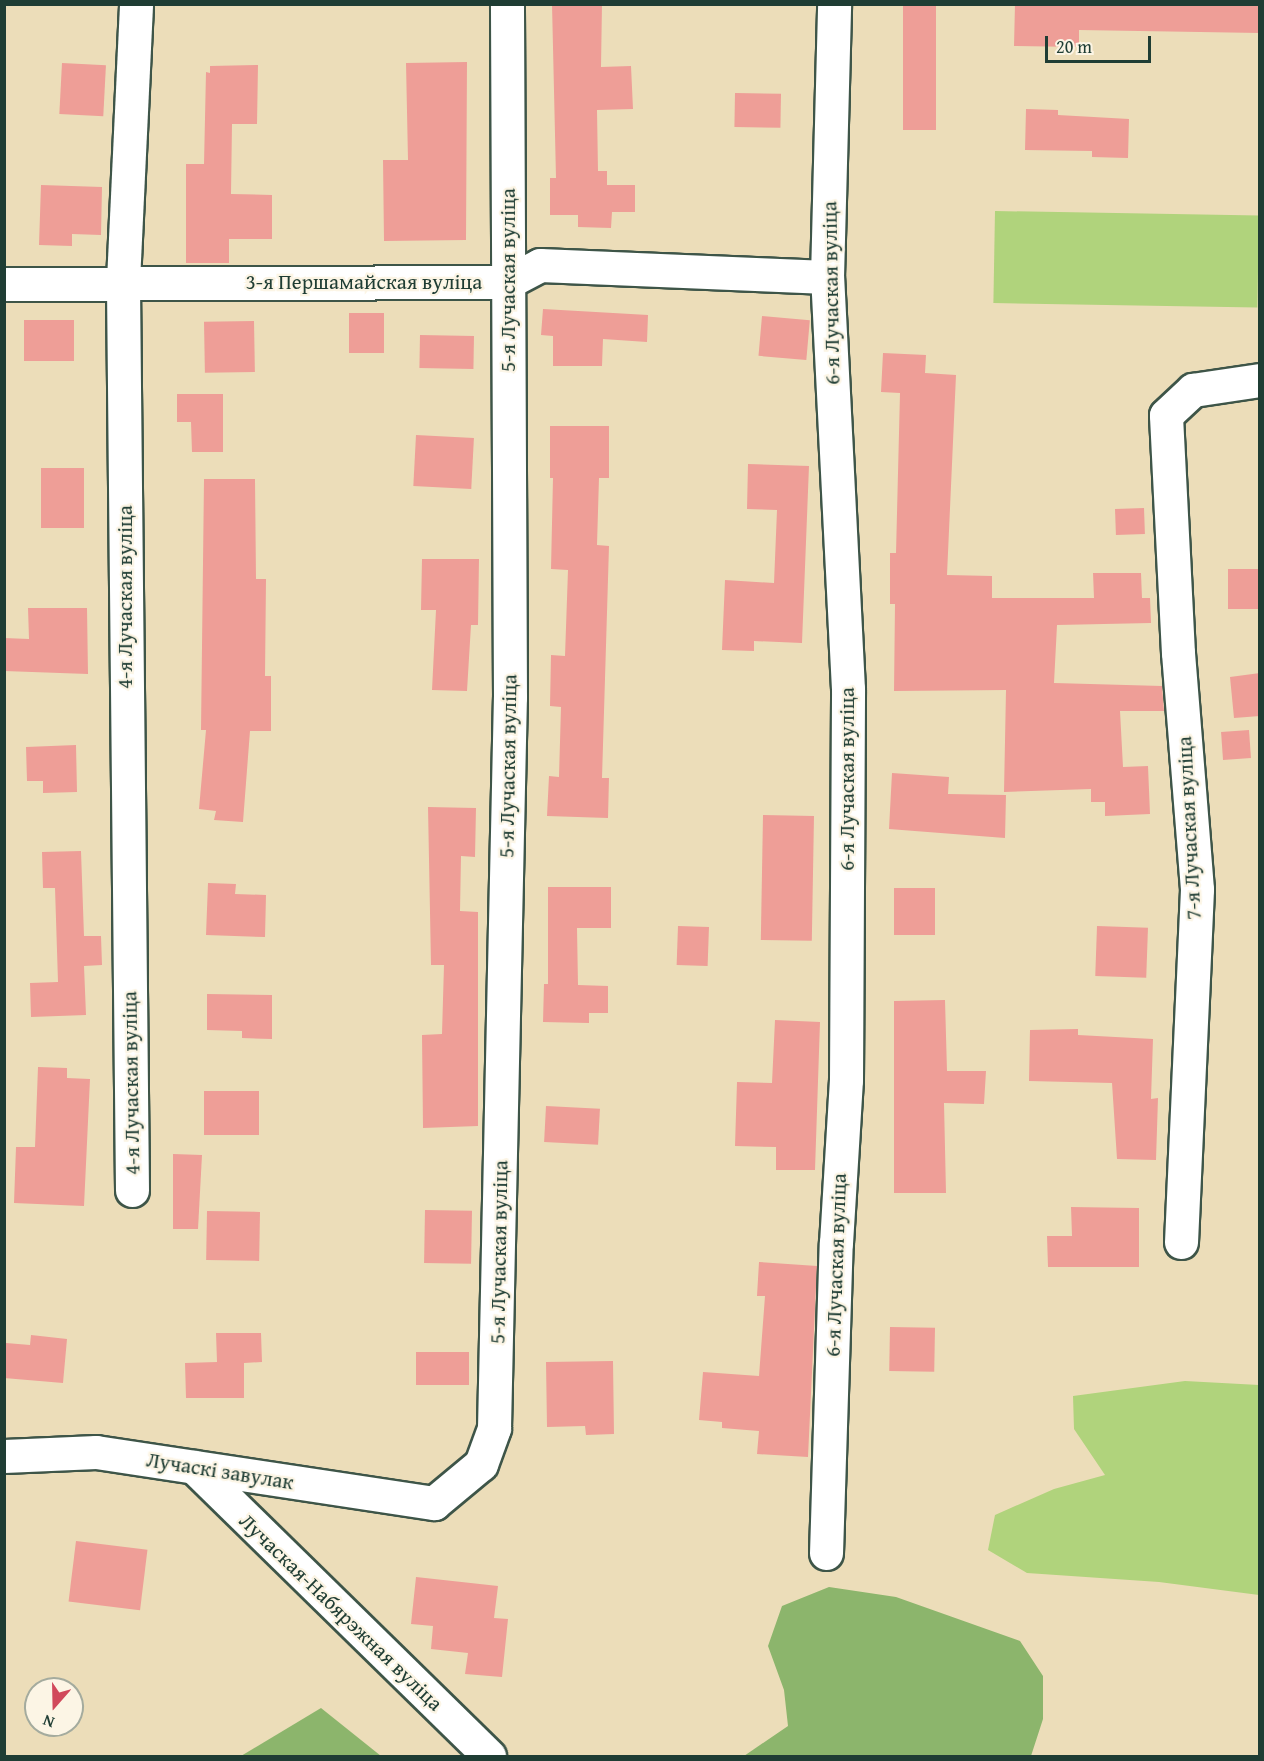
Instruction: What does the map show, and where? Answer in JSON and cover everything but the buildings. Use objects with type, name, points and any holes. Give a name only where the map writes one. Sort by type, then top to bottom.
[{"type":"street","name":"4-я Лучаская вуліца","points":[[132,1190],[123,281],[136,4]]},
{"type":"street","name":"5-я Лучаская вуліца","points":[[434,1503],[481,1464],[495,1428],[510,697],[507,4]]},
{"type":"street","name":"6-я Лучаская вуліца","points":[[826,1553],[836,1243],[846,1080],[848,700],[827,277],[834,4]]},
{"type":"street","name":"3-я Першамайская вуліца","points":[[4,284],[123,281],[508,282],[540,265],[827,277]]},
{"type":"street","name":"7-я Лучаская вуліца","points":[[1181,1242],[1197,889],[1178,653],[1166,414],[1193,390],[1260,380]]},
{"type":"street","name":"Лучаскі завулак","points":[[4,1456],[96,1452],[434,1503]]},
{"type":"street","name":"Лучаская-Набярэжная вуліца","points":[[194,1467],[489,1756]]},
{"type":"green space","points":[[995,211],[1259,216],[1257,308],[993,303]]},
{"type":"green space","points":[[1185,1381],[1259,1385],[1259,1595],[1159,1582],[1027,1573],[988,1550],[995,1515],[1054,1489],[1105,1475],[1074,1429],[1073,1396]]},
{"type":"green space","points":[[829,1587],[896,1597],[1020,1641],[1043,1676],[1043,1719],[1031,1756],[744,1756],[788,1726],[784,1690],[768,1646],[782,1606]]},
{"type":"green space","points":[[321,1708],[381,1756],[241,1756]]}]
